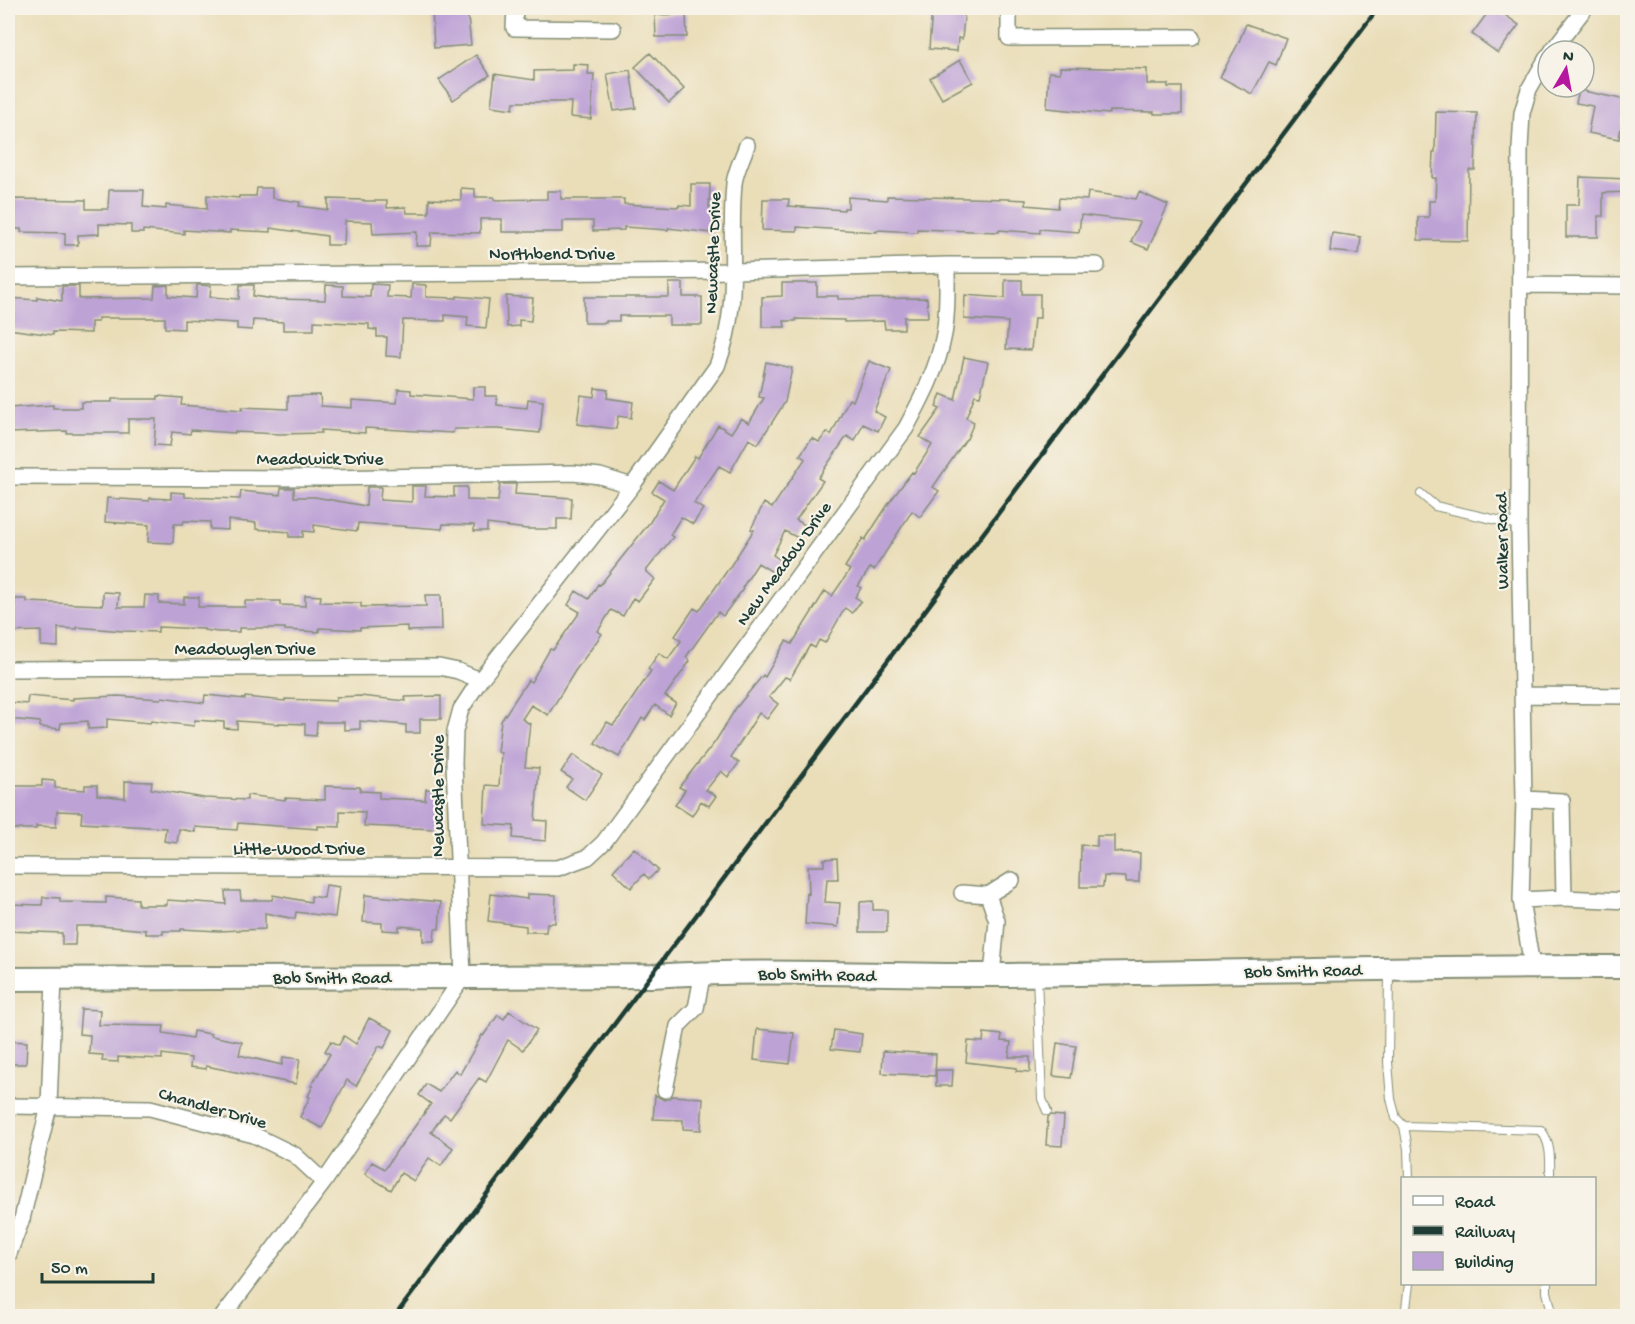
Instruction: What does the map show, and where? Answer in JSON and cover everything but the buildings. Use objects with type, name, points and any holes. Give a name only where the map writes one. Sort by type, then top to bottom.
[{"type":"street","points":[[514,8],[514,28],[613,29]]},
{"type":"street","points":[[1009,8],[1009,38],[1192,37]]},
{"type":"street","points":[[1561,39],[1585,8]]},
{"type":"street","name":"Walker Road","points":[[1532,966],[1521,900],[1524,799],[1519,525],[1520,149],[1522,114],[1529,89],[1536,77]]},
{"type":"street","name":"Newcastle Drive","points":[[463,977],[454,763],[455,731],[461,709],[480,680],[632,486],[717,366],[726,344],[732,308],[734,182],[747,145]]},
{"type":"street","name":"Northbend Drive","points":[[8,277],[733,271],[946,265],[1097,265]]},
{"type":"street","name":"New Meadow Drive","points":[[588,857],[604,842],[906,428],[928,386],[944,334],[946,265]]},
{"type":"street","points":[[1520,285],[1628,286]]},
{"type":"street","name":"Meadowick Drive","points":[[8,477],[331,478],[573,473],[600,476],[632,486]]},
{"type":"street","name":"Meadowglen Drive","points":[[8,669],[439,667],[458,671],[480,680]]},
{"type":"street","points":[[1523,695],[1628,696]]},
{"type":"street","points":[[1524,799],[1562,801],[1564,898]]},
{"type":"street","name":"Little-Wood Drive","points":[[8,866],[558,868],[588,857]]},
{"type":"street","points":[[962,893],[988,895],[1012,880]]},
{"type":"street","points":[[988,895],[997,921],[992,975]]},
{"type":"street","points":[[1521,900],[1564,898],[1628,901]]},
{"type":"street","name":"Bob Smith Road","points":[[8,979],[652,976],[702,972],[1037,975],[1532,966],[1628,967]]},
{"type":"street","points":[[665,1090],[678,1026],[696,1008],[702,972]]},
{"type":"street","points":[[223,1317],[324,1182],[463,977]]},
{"type":"street","points":[[8,1256],[22,1219],[50,1106],[54,979]]},
{"type":"street","name":"Chandler Drive","points":[[8,1106],[150,1108],[254,1135],[295,1155],[324,1182]]},
{"type":"lane","points":[[1421,494],[1435,506],[1519,525]]},
{"type":"lane","points":[[1389,969],[1388,1062],[1391,1099],[1396,1118],[1404,1126],[1409,1177]]},
{"type":"lane","points":[[1037,975],[1042,1099],[1047,1111]]},
{"type":"lane","points":[[1404,1126],[1541,1131],[1547,1139],[1550,1153],[1550,1177]]},
{"type":"lane","points":[[1405,1317],[1409,1285]]},
{"type":"lane","points":[[1547,1285],[1553,1317]]},
{"type":"railway","points":[[395,1316],[1378,8]]}]
